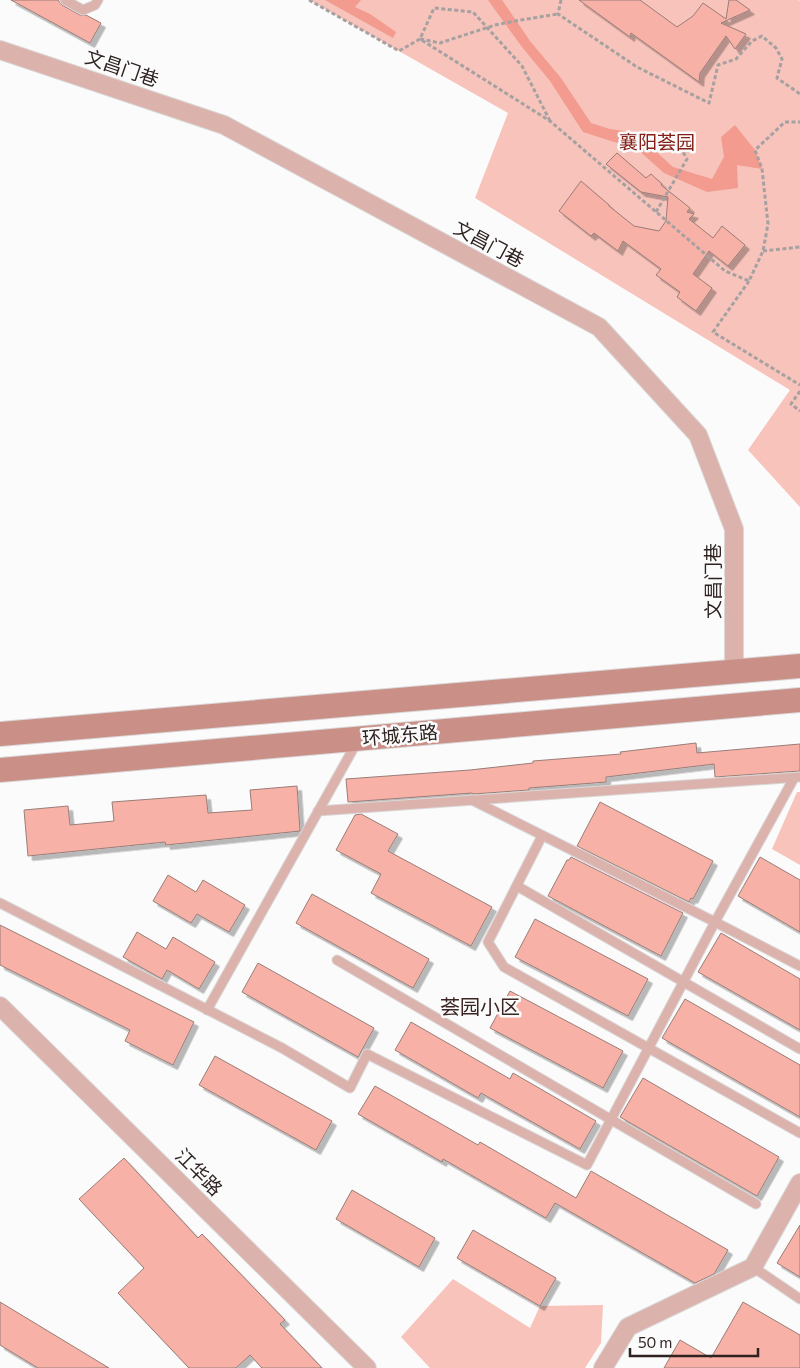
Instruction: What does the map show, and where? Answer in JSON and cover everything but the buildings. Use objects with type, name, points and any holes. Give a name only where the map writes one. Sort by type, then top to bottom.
[{"type":"main road","name":"环城东路","points":[[0,734],[800,666]]},
{"type":"main road","name":"环城东路","points":[[0,770],[800,700]]},
{"type":"street","name":"文昌门巷","points":[[0,50],[224,125],[599,327],[698,436],[734,529],[734,672]]},
{"type":"street","name":"江华路","points":[[0,1006],[367,1368]]},
{"type":"street","points":[[603,1368],[628,1327],[753,1267],[800,1183]]},
{"type":"lane","points":[[66,0],[83,10],[95,5],[98,0]]},
{"type":"lane","points":[[207,1010],[359,739]]},
{"type":"lane","points":[[318,811],[797,778]]},
{"type":"lane","points":[[0,903],[282,1048],[350,1088],[367,1054],[587,1165],[715,922],[797,778]]},
{"type":"lane","points":[[472,800],[800,966]]},
{"type":"lane","points":[[542,836],[488,942],[504,967],[800,1133]]},
{"type":"lane","points":[[517,886],[800,1049]]},
{"type":"lane","points":[[337,960],[756,1204]]},
{"type":"lane","points":[[753,1267],[800,1299]]},
{"type":"path","points":[[309,0],[399,51],[420,39],[434,8],[473,12],[522,66],[550,122]]},
{"type":"path","points":[[558,14],[561,0]]},
{"type":"path","points":[[420,39],[440,44],[488,28],[558,14],[637,67],[709,103],[718,65],[736,59],[752,41],[762,36],[776,48],[782,59],[777,78],[800,94]]},
{"type":"path","points":[[420,39],[550,122],[726,271],[749,281]]},
{"type":"path","points":[[800,122],[784,122],[755,150],[762,168],[768,224],[763,251],[749,281],[713,332],[800,385]]},
{"type":"path","points":[[656,212],[687,160],[683,152]]},
{"type":"path","points":[[763,251],[800,247]]},
{"type":"path","points":[[800,391],[791,404],[800,411]]},
{"type":"green space","name":"襄阳荟园","points":[[309,0],[800,1],[800,507],[748,450],[790,390],[475,198],[508,113]]},
{"type":"green space","points":[[797,792],[800,792],[800,865],[772,849]]},
{"type":"green space","points":[[453,1279],[530,1328],[540,1306],[603,1305],[601,1343],[585,1368],[430,1368],[401,1337]]},
{"type":"shaded area","points":[[325,0],[361,0],[355,7],[370,14],[396,32],[393,38]]},
{"type":"shaded area","points":[[488,0],[502,0],[530,41],[561,78],[591,123],[610,129],[631,132],[641,138],[673,167],[712,179],[724,157],[721,137],[735,125],[755,150],[762,169],[737,165],[738,188],[707,192],[664,173],[636,148],[583,132],[550,81],[522,47]]},
{"type":"district","name":"荟园小区","points":[[480,1007]]}]
